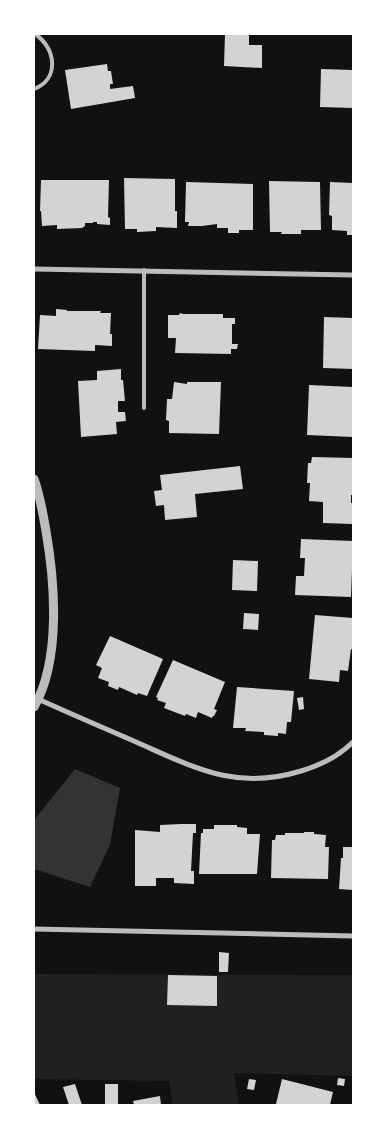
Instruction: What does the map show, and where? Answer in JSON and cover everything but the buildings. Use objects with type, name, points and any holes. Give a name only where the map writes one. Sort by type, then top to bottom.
[{"type":"street","points":[[34,270],[144,270],[353,276]]},
{"type":"street","points":[[34,479],[43,511],[54,587],[51,648],[46,675],[36,703],[184,763],[225,777],[253,780],[285,776],[319,765],[335,757],[353,742]]},
{"type":"street","points":[[34,929],[353,936]]},
{"type":"lane","points":[[34,89],[44,85],[49,79],[52,68],[52,57],[48,46],[35,34]]},
{"type":"lane","points":[[144,270],[144,408]]},
{"type":"shaded area","points":[[75,769],[120,788],[110,845],[90,887],[34,869],[34,820]]},
{"type":"shaded area","points":[[34,974],[353,975],[353,1076],[234,1073],[239,1105],[173,1105],[169,1081],[34,1079]]}]
